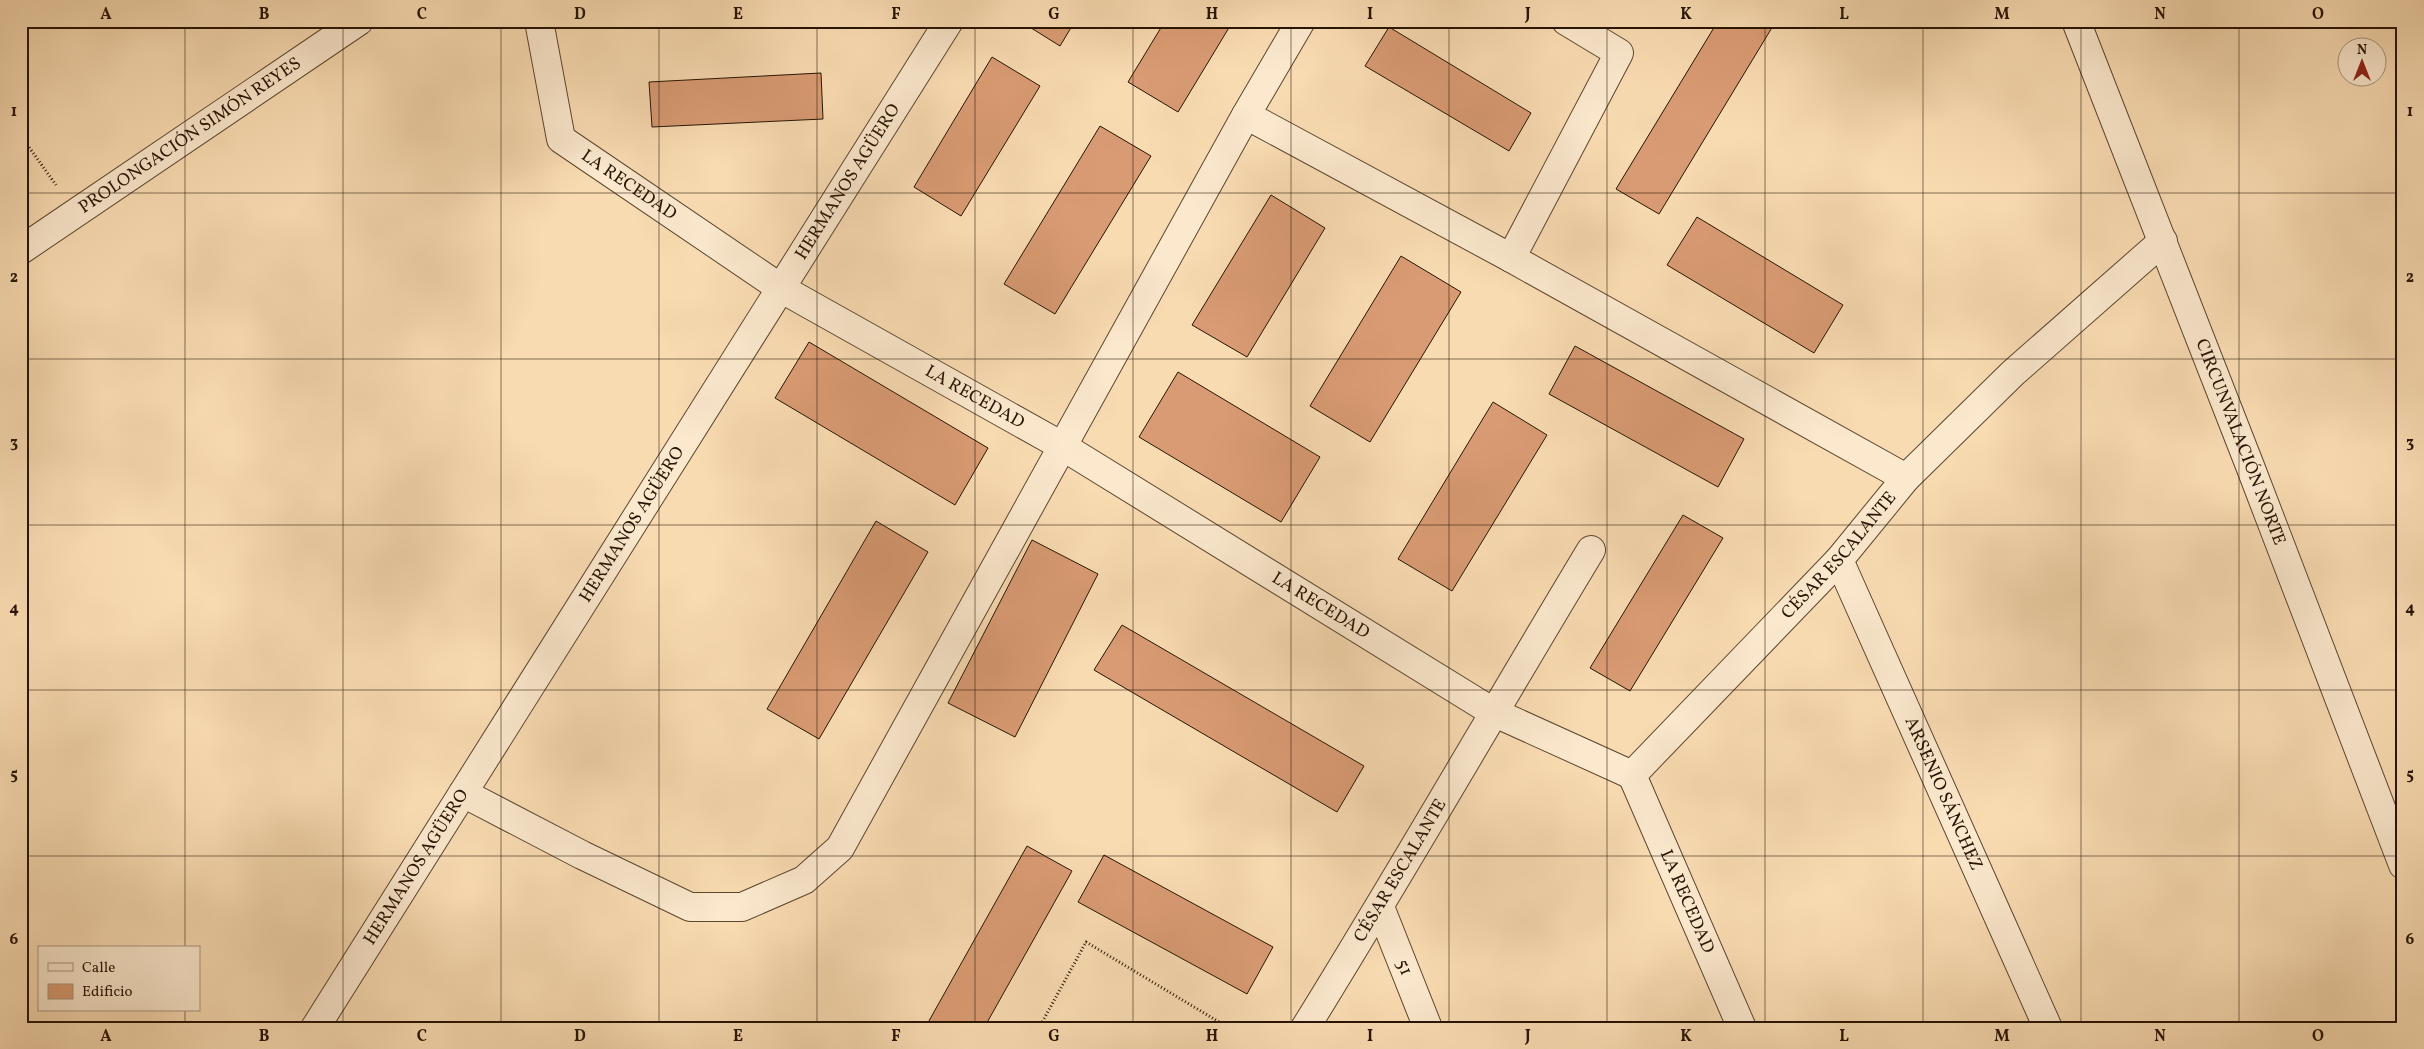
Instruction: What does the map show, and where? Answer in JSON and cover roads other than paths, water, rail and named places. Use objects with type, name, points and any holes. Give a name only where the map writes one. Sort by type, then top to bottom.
[{"type":"street","name":"PROLONGACIÓN SIMÓN REYES","points":[[21,250],[358,21]]},
{"type":"street","name":"LA RECEDAD","points":[[539,21],[561,139],[782,289],[1062,446],[1493,712]]},
{"type":"street","name":"HERMANOS AGÜERO","points":[[315,1028],[949,21]]},
{"type":"street","points":[[463,793],[582,856],[690,907],[742,907],[804,880],[840,848],[1246,115],[1301,21]]},
{"type":"street","points":[[1511,258],[1619,53],[1566,21]]},
{"type":"street","name":"CIRCUNVALACIÓN NORTE","points":[[2076,21],[2163,240],[2403,865]]},
{"type":"street","points":[[1246,115],[1511,258],[1906,478]]},
{"type":"street","name":"CÉSAR ESCALANTE","points":[[1632,775],[1839,560],[1906,478],[2013,373],[2163,240]]},
{"type":"street","name":"CÉSAR ESCALANTE","points":[[1305,1028],[1380,907],[1493,712],[1591,550]]},
{"type":"street","name":"ARSENIO SÁNCHEZ","points":[[1839,560],[2048,1028]]},
{"type":"street","points":[[1493,712],[1632,775]]},
{"type":"street","name":"LA RECEDAD","points":[[1632,775],[1742,1028]]},
{"type":"street","name":"51","points":[[1380,907],[1428,1028]]}]
